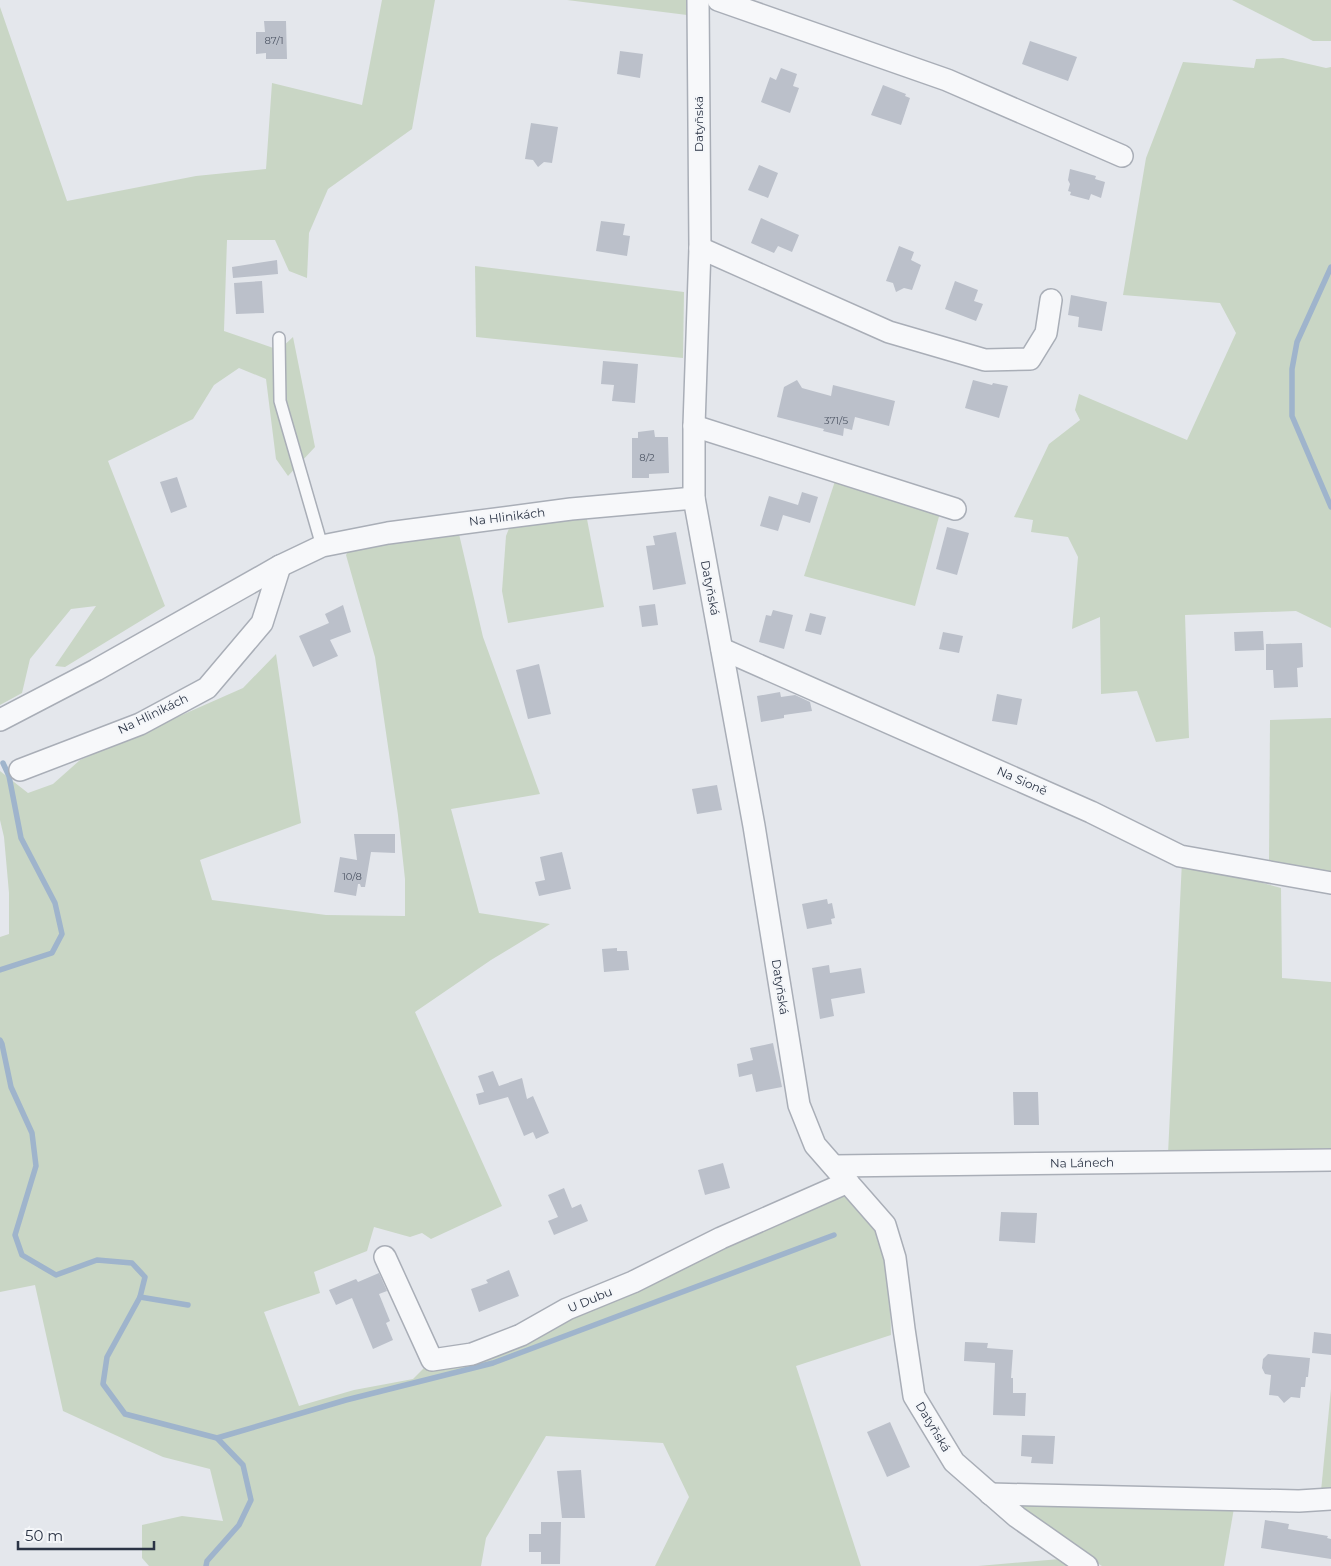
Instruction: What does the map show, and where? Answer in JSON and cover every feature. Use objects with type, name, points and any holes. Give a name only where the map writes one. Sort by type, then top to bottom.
[{"type":"street","name":"Datyňská","points":[[698,0],[700,248],[694,426],[694,498],[754,826],[799,1105],[815,1145],[885,1225],[895,1258],[914,1396],[954,1462],[1017,1517],[1087,1566]]},
{"type":"street","points":[[718,0],[947,80],[1122,156]]},
{"type":"street","points":[[700,248],[889,332],[985,360],[1030,359],[1046,333],[1051,300]]},
{"type":"street","points":[[694,426],[956,509]]},
{"type":"street","name":"Na Hlinikách","points":[[0,720],[96,670],[280,566],[322,546],[388,533],[484,520],[571,509],[694,498]]},
{"type":"street","name":"Na Hlinikách","points":[[20,770],[140,724],[207,688],[262,623],[280,566]]},
{"type":"street","name":"Na Sioně","points":[[722,650],[1091,812],[1180,856],[1331,883]]},
{"type":"street","name":"Na Lánech","points":[[834,1166],[1331,1160]]},
{"type":"street","name":"U Dubu","points":[[385,1256],[432,1360],[472,1354],[521,1336],[567,1309],[634,1282],[721,1238],[848,1182]]},
{"type":"street","points":[[990,1494],[1289,1501],[1331,1499]]},
{"type":"lane","points":[[279,338],[280,402],[322,546]]},
{"type":"green space","points":[[382,0],[435,0],[412,129],[328,189],[309,233],[307,278],[289,271],[275,240],[227,240],[224,331],[279,350],[293,337],[315,447],[288,476],[276,459],[266,379],[239,368],[214,385],[193,419],[108,461],[165,606],[65,667],[55,666],[96,606],[71,609],[30,659],[22,693],[0,705],[0,7],[67,201],[196,176],[266,169],[272,83],[362,105]]},
{"type":"green space","points":[[567,0],[686,0],[687,15]]},
{"type":"green space","points":[[1232,0],[1331,0],[1331,41],[1313,41]]},
{"type":"green space","points":[[1283,58],[1326,68],[1331,67],[1331,628],[1296,611],[1185,615],[1189,738],[1156,742],[1137,691],[1101,694],[1100,617],[1072,629],[1078,557],[1068,537],[1031,532],[1033,520],[1014,517],[1049,444],[1080,420],[1075,410],[1079,394],[1187,440],[1236,333],[1220,303],[1123,295],[1146,158],[1183,62],[1254,68],[1256,59]]},
{"type":"green space","points":[[475,266],[684,292],[683,358],[476,337]]},
{"type":"green space","points":[[836,478],[941,509],[915,606],[804,576]]},
{"type":"green space","points":[[586,514],[604,607],[508,623],[502,591],[506,536],[512,521]]},
{"type":"green space","points":[[459,534],[483,637],[540,794],[451,809],[479,913],[550,924],[491,960],[415,1012],[502,1206],[431,1239],[422,1233],[410,1237],[374,1227],[367,1251],[314,1272],[320,1293],[264,1312],[299,1406],[354,1390],[413,1379],[432,1360],[472,1354],[848,1182],[889,1247],[891,1335],[796,1366],[861,1566],[655,1566],[689,1497],[663,1443],[546,1436],[486,1538],[481,1566],[149,1566],[142,1558],[142,1525],[182,1516],[223,1521],[210,1469],[163,1457],[63,1411],[35,1285],[0,1292],[0,937],[9,934],[9,893],[4,837],[0,820],[0,771],[28,793],[53,784],[80,760],[243,688],[276,654],[301,823],[200,860],[212,900],[326,915],[405,916],[405,879],[398,815],[375,657],[346,555],[355,539]]},
{"type":"green space","points":[[1331,718],[1331,873],[1269,861],[1270,720]]},
{"type":"green space","points":[[1182,861],[1281,888],[1282,978],[1331,982],[1331,1152],[1168,1154]]},
{"type":"green space","points":[[1331,1389],[1331,1491],[1321,1491]]},
{"type":"green space","points":[[1018,1501],[1234,1508],[1224,1566],[1102,1566],[1029,1521]]},
{"type":"green space","points":[[1060,1559],[1069,1566],[978,1566]]},
{"type":"building","points":[[264,21],[286,21],[287,59],[266,59],[266,53],[256,54],[256,32],[265,32]]},
{"type":"building","points":[[1030,41],[1077,57],[1068,81],[1022,64]]},
{"type":"building","points":[[620,51],[643,54],[640,78],[617,74]]},
{"type":"building","points":[[781,68],[797,74],[793,86],[799,88],[790,113],[761,102],[770,77],[776,80]]},
{"type":"building","points":[[883,85],[906,94],[905,96],[910,98],[901,125],[871,115]]},
{"type":"building","points":[[531,123],[558,127],[552,163],[544,162],[538,167],[533,160],[525,159]]},
{"type":"building","points":[[759,165],[778,173],[768,198],[748,190]]},
{"type":"building","points":[[1070,169],[1096,176],[1095,179],[1105,182],[1101,198],[1091,194],[1089,200],[1070,195],[1068,180]]},
{"type":"building","points":[[761,218],[799,235],[792,252],[778,246],[774,253],[751,243]]},
{"type":"building","points":[[601,221],[625,224],[623,235],[630,236],[627,256],[596,251]]},
{"type":"building","points":[[899,246],[914,252],[911,260],[921,265],[912,290],[904,288],[896,292],[893,283],[886,281]]},
{"type":"building","points":[[277,260],[278,274],[233,278],[232,267]]},
{"type":"building","points":[[262,281],[264,313],[236,314],[234,283]]},
{"type":"building","points":[[955,281],[978,290],[974,301],[983,304],[976,321],[945,309]]},
{"type":"building","points":[[1071,295],[1107,302],[1102,331],[1078,327],[1079,317],[1068,315]]},
{"type":"building","points":[[603,361],[638,364],[635,403],[612,401],[614,385],[601,384]]},
{"type":"building","points":[[797,380],[802,388],[831,396],[833,385],[895,401],[889,426],[855,417],[852,430],[844,428],[843,436],[777,417],[784,387]]},
{"type":"building","points":[[973,380],[992,385],[993,383],[1008,386],[999,418],[965,408]]},
{"type":"building","points":[[654,430],[655,437],[668,437],[669,473],[649,474],[649,478],[632,478],[632,438],[638,438],[638,432]]},
{"type":"building","points":[[177,477],[187,507],[171,513],[160,482]]},
{"type":"building","points":[[802,492],[818,497],[810,523],[783,515],[778,531],[760,526],[769,496],[798,505]]},
{"type":"building","points":[[947,527],[969,533],[957,575],[936,569]]},
{"type":"building","points":[[676,532],[686,584],[653,590],[646,546],[655,545],[653,536]]},
{"type":"building","points":[[655,604],[658,625],[642,627],[639,606]]},
{"type":"building","points":[[343,605],[351,632],[330,640],[338,656],[313,667],[299,636],[329,623],[325,614]]},
{"type":"building","points":[[773,610],[793,615],[784,649],[759,642],[766,615],[771,616]]},
{"type":"building","points":[[810,613],[826,617],[821,635],[805,631]]},
{"type":"building","points":[[1263,631],[1264,650],[1235,651],[1234,632]]},
{"type":"building","points":[[943,632],[963,636],[959,653],[939,649]]},
{"type":"building","points":[[1302,643],[1303,667],[1297,668],[1298,687],[1274,688],[1273,670],[1266,670],[1266,644]]},
{"type":"building","points":[[539,664],[551,714],[528,719],[516,670]]},
{"type":"building","points":[[780,692],[781,697],[795,695],[810,702],[812,711],[784,715],[784,718],[761,722],[757,696]]},
{"type":"building","points":[[997,694],[1022,699],[1017,725],[992,721]]},
{"type":"building","points":[[717,785],[722,810],[697,814],[692,789]]},
{"type":"building","points":[[354,834],[395,834],[395,853],[371,852],[365,887],[361,887],[358,884],[356,896],[334,892],[340,857],[357,860]]},
{"type":"building","points":[[562,852],[571,889],[539,896],[535,882],[545,880],[540,857]]},
{"type":"building","points":[[827,899],[828,904],[832,903],[835,918],[831,919],[832,924],[807,929],[802,904]]},
{"type":"building","points":[[617,948],[617,951],[627,951],[629,970],[604,972],[602,949]]},
{"type":"building","points":[[829,965],[830,973],[861,968],[865,993],[831,999],[834,1016],[820,1019],[812,968]]},
{"type":"building","points":[[773,1043],[782,1087],[756,1092],[752,1074],[739,1077],[737,1064],[753,1060],[750,1048]]},
{"type":"building","points":[[493,1071],[499,1086],[522,1078],[527,1099],[533,1096],[549,1133],[536,1139],[533,1132],[524,1136],[508,1097],[479,1105],[476,1094],[484,1092],[478,1076]]},
{"type":"building","points":[[1013,1092],[1038,1092],[1039,1125],[1014,1125]]},
{"type":"building","points":[[723,1163],[730,1188],[705,1195],[698,1170]]},
{"type":"building","points":[[564,1188],[572,1208],[581,1204],[588,1221],[554,1235],[548,1221],[558,1217],[548,1195]]},
{"type":"building","points":[[1001,1212],[1037,1213],[1035,1243],[999,1241]]},
{"type":"building","points":[[509,1270],[519,1296],[479,1312],[471,1289],[488,1283],[486,1280]]},
{"type":"building","points":[[379,1273],[387,1291],[379,1294],[390,1321],[386,1323],[393,1340],[373,1349],[352,1298],[336,1305],[329,1290],[356,1279],[358,1282]]},
{"type":"building","points":[[1314,1332],[1331,1334],[1331,1355],[1312,1353]]},
{"type":"building","points":[[965,1342],[988,1343],[987,1348],[1013,1350],[1011,1378],[1013,1378],[1013,1393],[1026,1393],[1025,1416],[993,1415],[995,1363],[964,1361]]},
{"type":"building","points":[[1268,1354],[1310,1358],[1308,1377],[1306,1377],[1305,1387],[1301,1387],[1300,1398],[1291,1397],[1284,1403],[1278,1396],[1269,1395],[1271,1375],[1265,1374],[1262,1368],[1263,1359]]},
{"type":"building","points":[[890,1422],[910,1467],[887,1477],[867,1432]]},
{"type":"building","points":[[1022,1435],[1055,1436],[1053,1464],[1031,1463],[1032,1457],[1021,1456]]},
{"type":"building","points":[[581,1470],[585,1518],[562,1518],[557,1471]]},
{"type":"building","points":[[1265,1520],[1289,1524],[1288,1529],[1328,1536],[1327,1538],[1331,1539],[1331,1559],[1261,1548]]},
{"type":"building","points":[[541,1522],[561,1522],[560,1564],[541,1564],[541,1552],[529,1552],[529,1534],[541,1534]]},
{"type":"waterway","points":[[1331,267],[1297,342],[1292,369],[1292,416],[1331,507]]},
{"type":"waterway","points":[[0,970],[52,953],[62,934],[55,903],[21,838],[9,776],[3,763]]},
{"type":"waterway","points":[[0,1040],[11,1087],[32,1133],[36,1166],[15,1235],[22,1255],[56,1275],[97,1260],[132,1263],[145,1277],[140,1297],[107,1357],[103,1384],[125,1414],[217,1438],[243,1465],[251,1500],[239,1525],[207,1561],[206,1566]]},
{"type":"waterway","points":[[217,1438],[346,1400],[493,1363],[834,1235]]},
{"type":"waterway","points":[[140,1297],[188,1305]]}]
